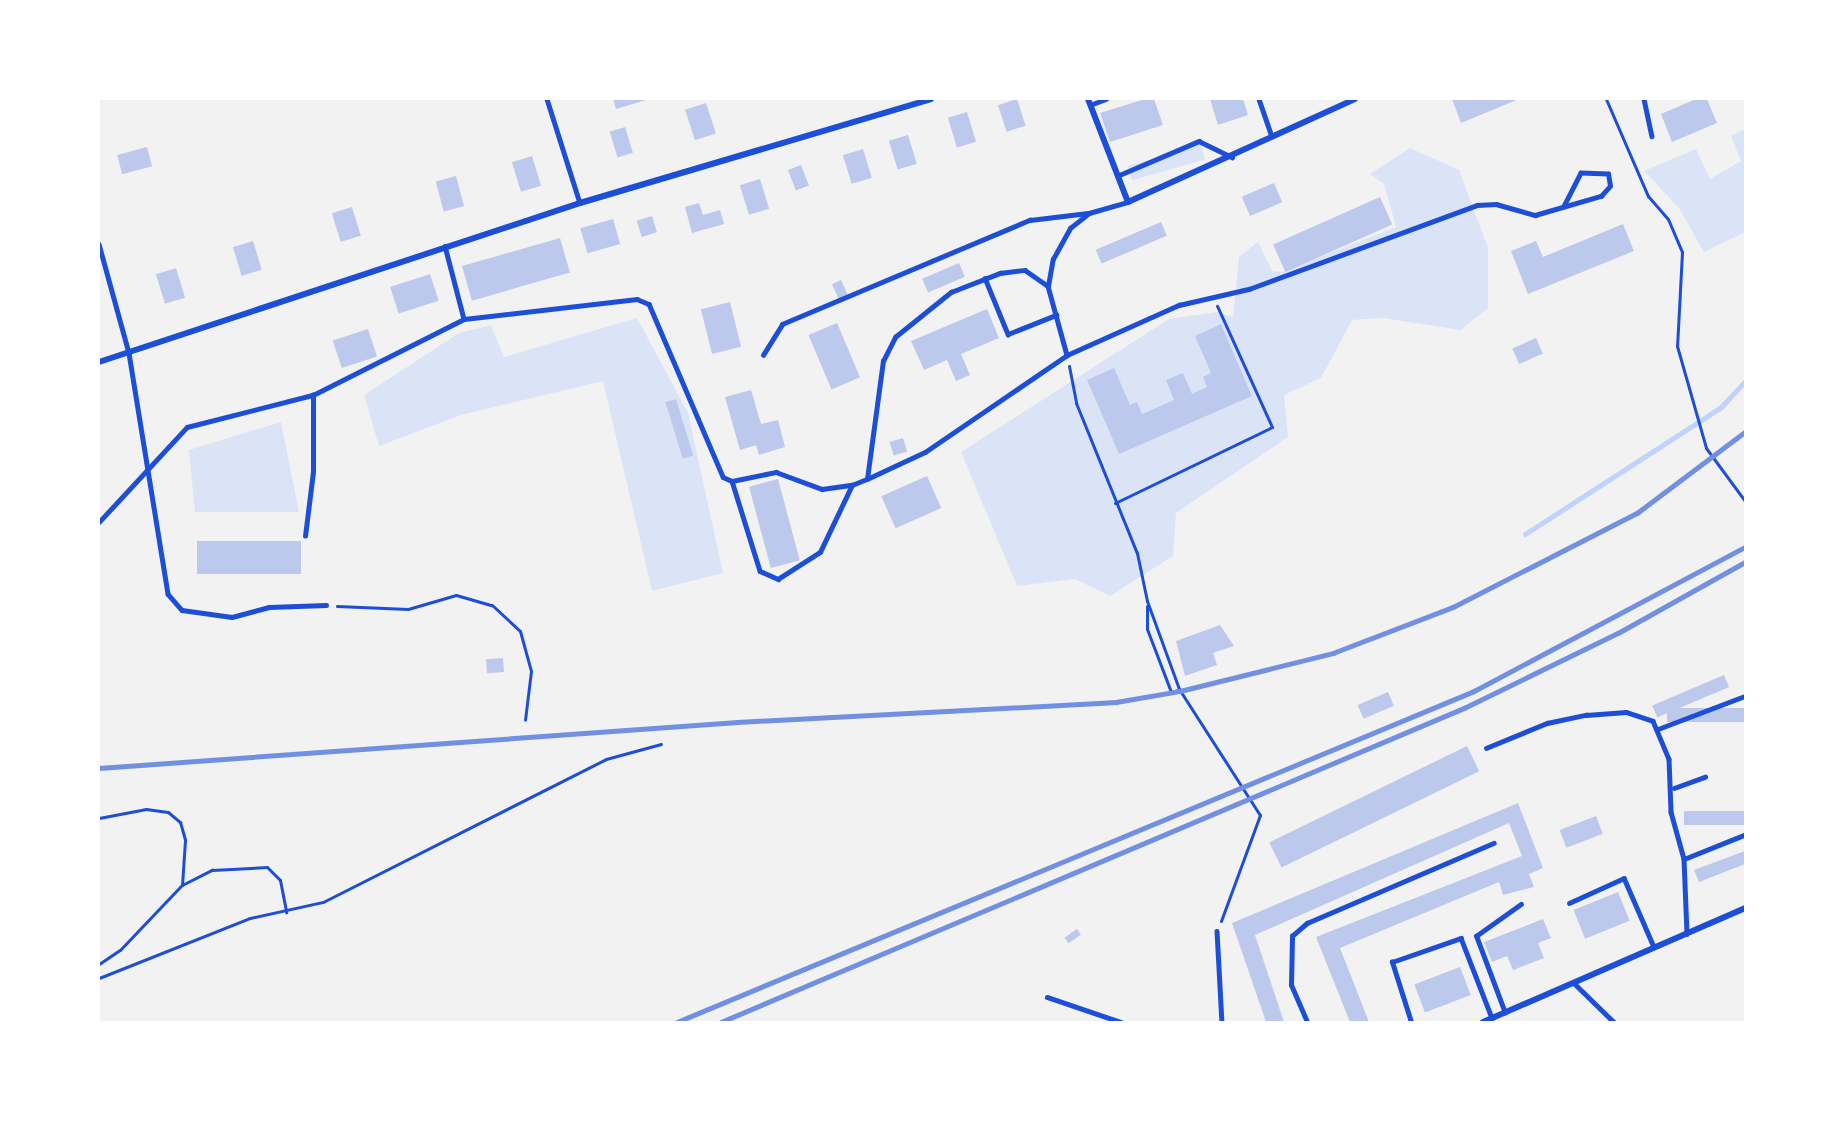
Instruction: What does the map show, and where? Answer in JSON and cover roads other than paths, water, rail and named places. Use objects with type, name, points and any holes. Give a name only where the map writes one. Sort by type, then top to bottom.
[{"type":"street","points":[[99,362],[580,202],[932,99]]},
{"type":"street","points":[[1089,102],[1128,202],[1233,157],[1344,101],[1355,99]]},
{"type":"street","points":[[1483,1022],[1743,909]]},
{"type":"lane","points":[[547,99],[580,202]]},
{"type":"lane","points":[[1089,102],[1106,99]]},
{"type":"lane","points":[[1259,99],[1272,136]]},
{"type":"lane","points":[[1644,99],[1652,136]]},
{"type":"lane","points":[[1117,176],[1199,141],[1233,157]]},
{"type":"lane","points":[[99,522],[150,470],[187,427],[313,395],[464,319],[637,298],[649,304],[723,477],[732,481],[776,472],[822,489],[852,485],[925,452],[1066,355],[1105,334],[1212,295],[1249,289],[1477,206],[1496,204],[1535,215],[1601,196],[1610,186],[1608,174],[1581,173],[1566,205]]},
{"type":"lane","points":[[763,355],[782,324],[1030,220],[1089,213],[1128,202]]},
{"type":"lane","points":[[1066,355],[1048,286],[1053,259],[1070,228],[1089,213]]},
{"type":"lane","points":[[99,244],[129,353],[150,470],[168,594],[182,610],[232,617],[269,607],[326,605]]},
{"type":"lane","points":[[444,246],[464,319]]},
{"type":"lane","points":[[867,479],[883,362],[894,337],[951,292],[985,278],[1025,270],[1048,286]]},
{"type":"lane","points":[[985,278],[1008,334],[1056,315]]},
{"type":"lane","points":[[305,536],[313,472],[313,395]]},
{"type":"lane","points":[[732,481],[760,572],[778,579],[820,552],[852,485]]},
{"type":"lane","points":[[1658,729],[1745,696]]},
{"type":"lane","points":[[1486,748],[1547,723],[1586,715],[1638,714],[1658,729],[1674,788],[1671,812],[1684,859],[1687,934]]},
{"type":"lane","points":[[1674,788],[1705,777]]},
{"type":"lane","points":[[1684,859],[1744,835]]},
{"type":"lane","points":[[1307,1022],[1291,985],[1292,936],[1307,922],[1494,843]]},
{"type":"lane","points":[[1569,903],[1624,878],[1654,947]]},
{"type":"lane","points":[[1505,1013],[1476,936],[1521,904]]},
{"type":"lane","points":[[1743,909],[1745,917]]},
{"type":"lane","points":[[1217,931],[1222,1022]]},
{"type":"lane","points":[[1411,1022],[1392,962],[1461,938],[1492,1018]]},
{"type":"lane","points":[[1574,983],[1614,1022]]},
{"type":"lane","points":[[1047,997],[1121,1022]]},
{"type":"waterway","points":[[1525,534],[1721,407],[1745,381]]},
{"type":"railway","points":[[99,768],[737,722],[1116,702],[1180,691],[1333,653],[1453,607],[1637,513],[1745,432]]},
{"type":"railway","points":[[677,1022],[1474,691],[1745,547]]},
{"type":"railway","points":[[721,1022],[1464,708],[1618,633],[1745,562]]}]
